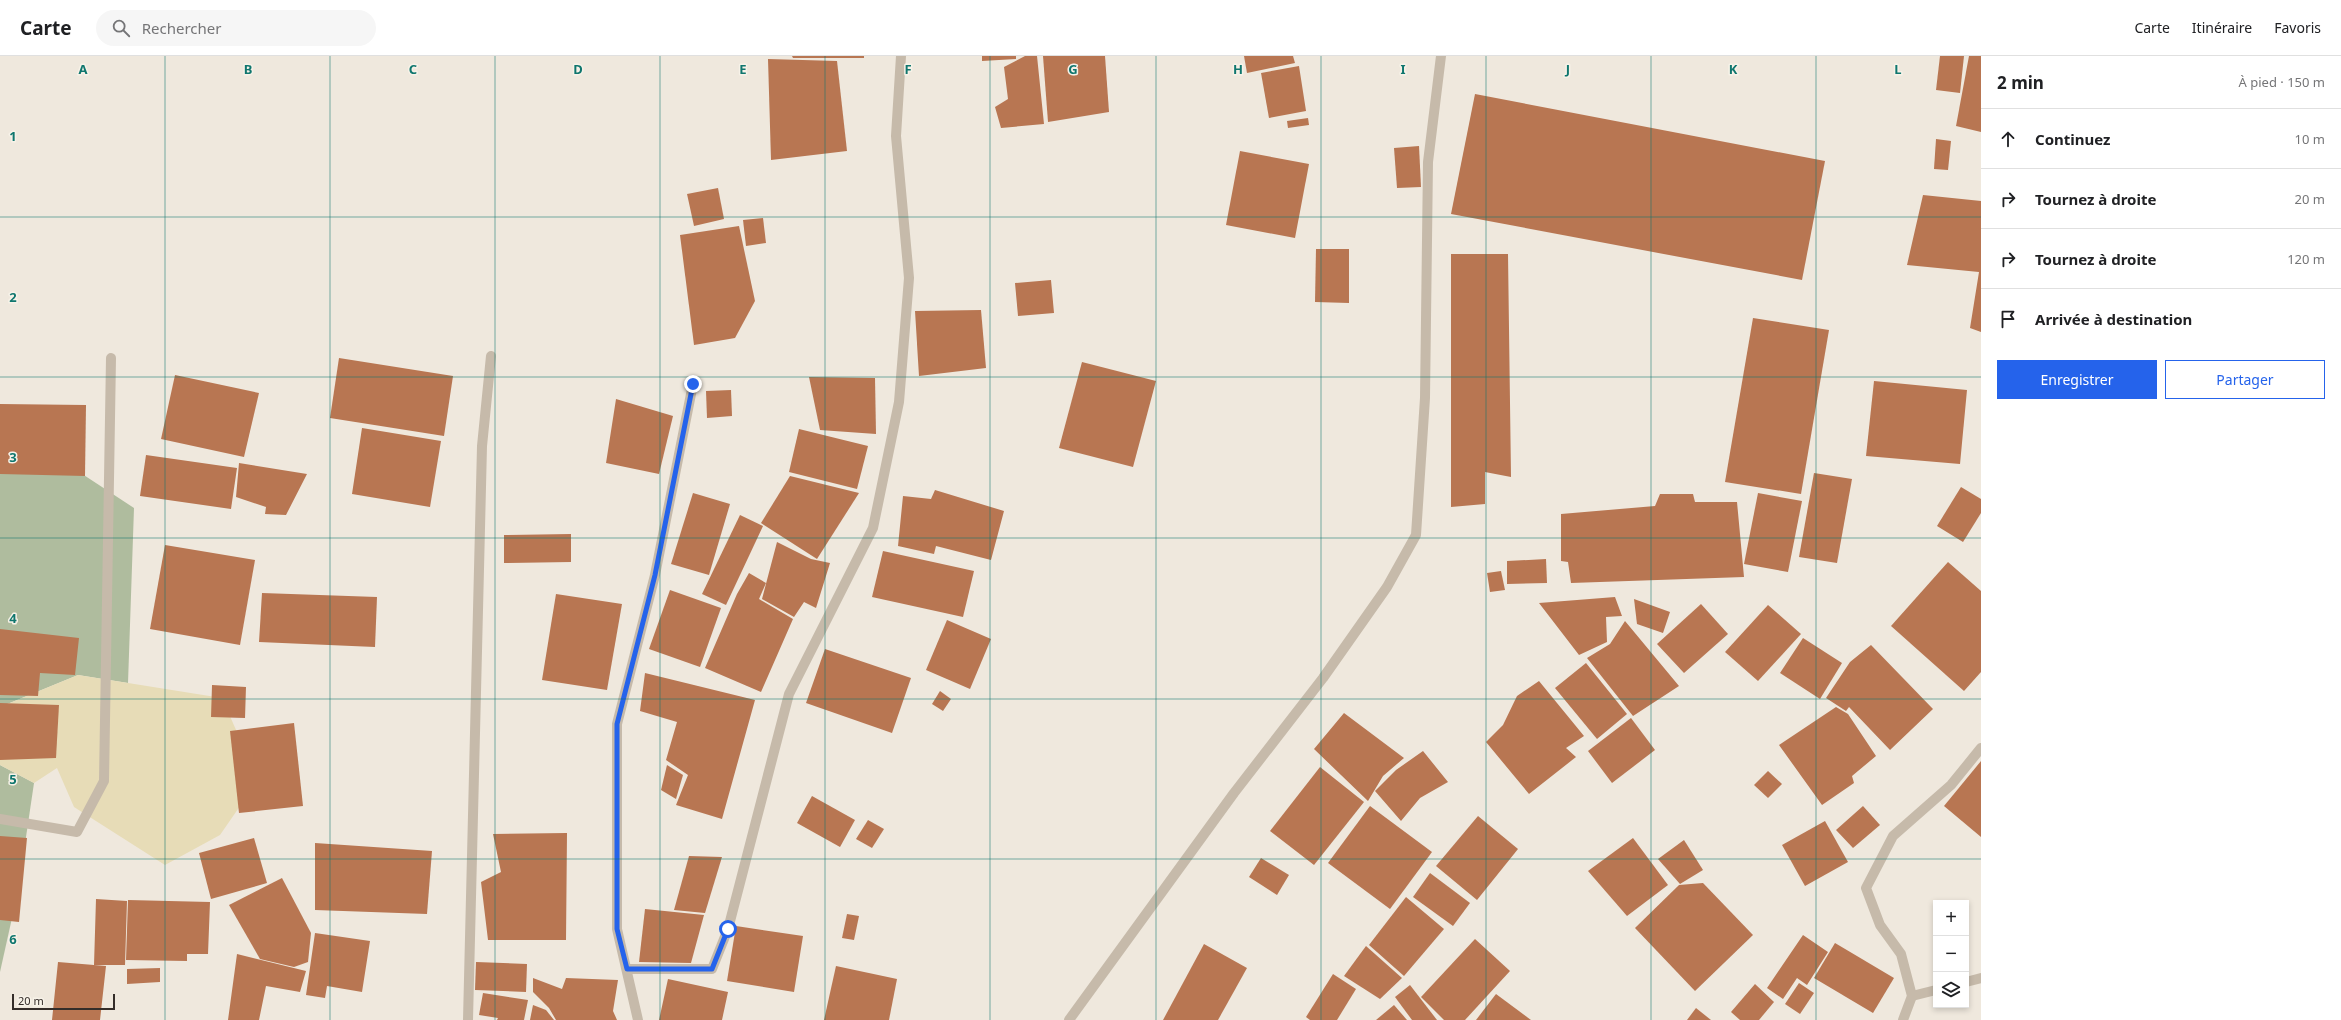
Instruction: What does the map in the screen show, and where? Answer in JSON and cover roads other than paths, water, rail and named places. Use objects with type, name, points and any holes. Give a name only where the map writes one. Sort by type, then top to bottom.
[{"type":"street","points":[[627,969],[712,969],[728,929],[789,694],[873,528],[899,402],[909,278],[896,136],[901,56]]},
{"type":"street","points":[[1069,1020],[1234,793],[1323,678],[1387,587],[1416,535],[1424,398],[1428,162],[1441,56]]},
{"type":"street","points":[[468,1020],[482,446],[491,356]]},
{"type":"street","points":[[0,819],[77,832],[104,781],[111,358]]},
{"type":"street","points":[[638,1020],[617,929],[617,724],[655,575],[693,384]]},
{"type":"street","points":[[1903,1020],[1912,996],[1901,954],[1880,925],[1866,888],[1893,836],[1951,785],[1981,748]]},
{"type":"street","points":[[1969,981],[1981,978]]},
{"type":"street","points":[[1912,996],[1933,991]]}]
